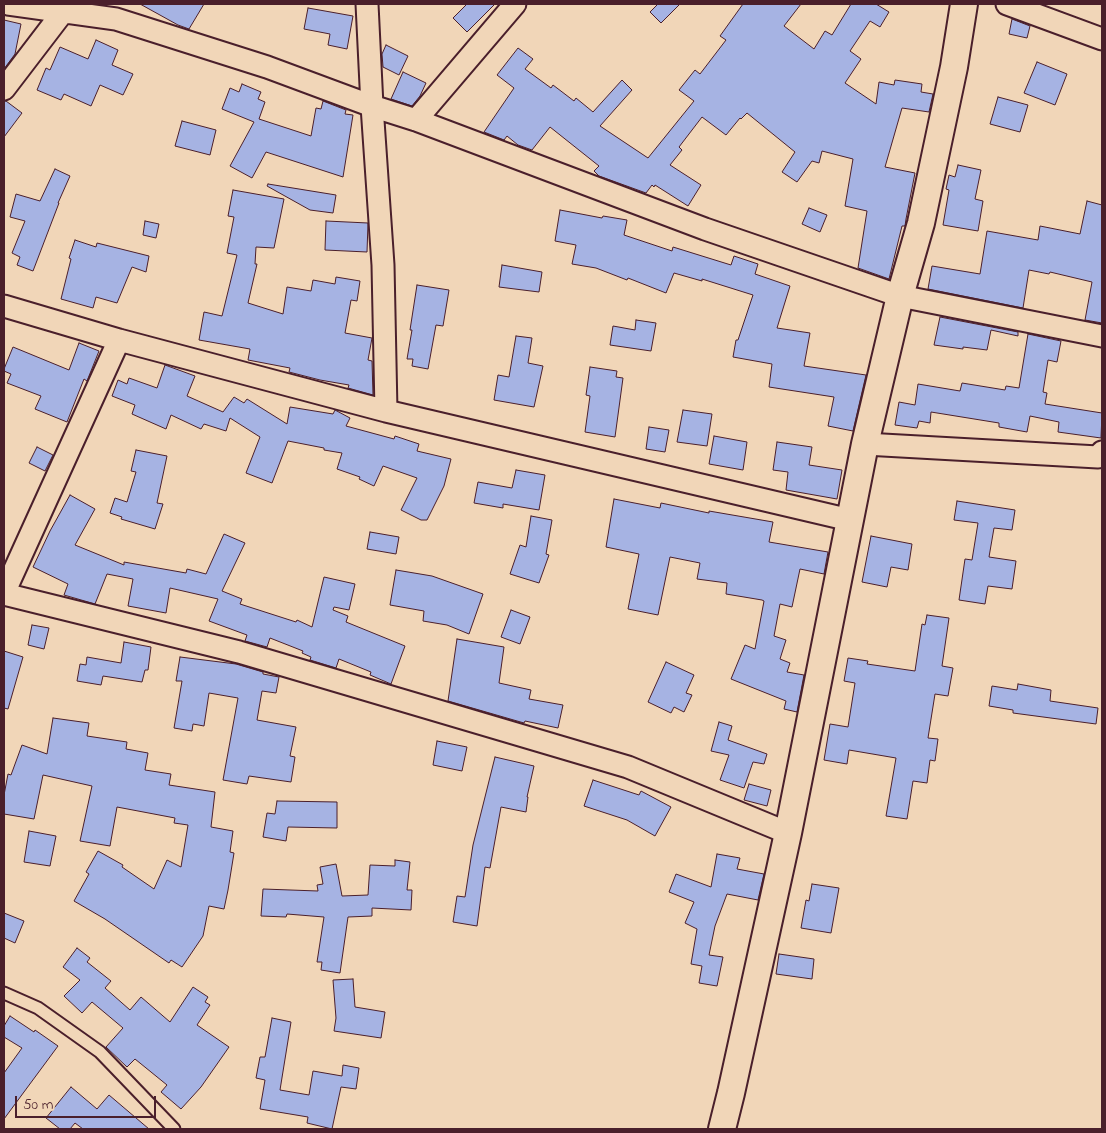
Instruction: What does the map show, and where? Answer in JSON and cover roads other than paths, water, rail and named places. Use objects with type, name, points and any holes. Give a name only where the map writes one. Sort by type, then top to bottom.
[{"type":"street","points":[[8,4],[66,8],[116,19],[266,67],[416,120],[705,229],[900,296],[1102,336]]},
{"type":"street","points":[[367,4],[372,106],[384,265],[386,411]]},
{"type":"street","points":[[416,120],[515,4]]},
{"type":"street","points":[[722,1129],[788,833],[865,444],[900,296],[921,223],[954,67],[964,4]]},
{"type":"street","points":[[1007,4],[1102,39]]},
{"type":"street","points":[[4,89],[66,8]]},
{"type":"street","points":[[4,306],[119,340],[386,411],[850,520]]},
{"type":"street","points":[[119,340],[4,593],[239,652],[628,767],[788,833]]},
{"type":"street","points":[[865,444],[1098,457],[1102,452]]},
{"type":"lane","points":[[4,993],[38,1008],[100,1052],[174,1129]]}]
